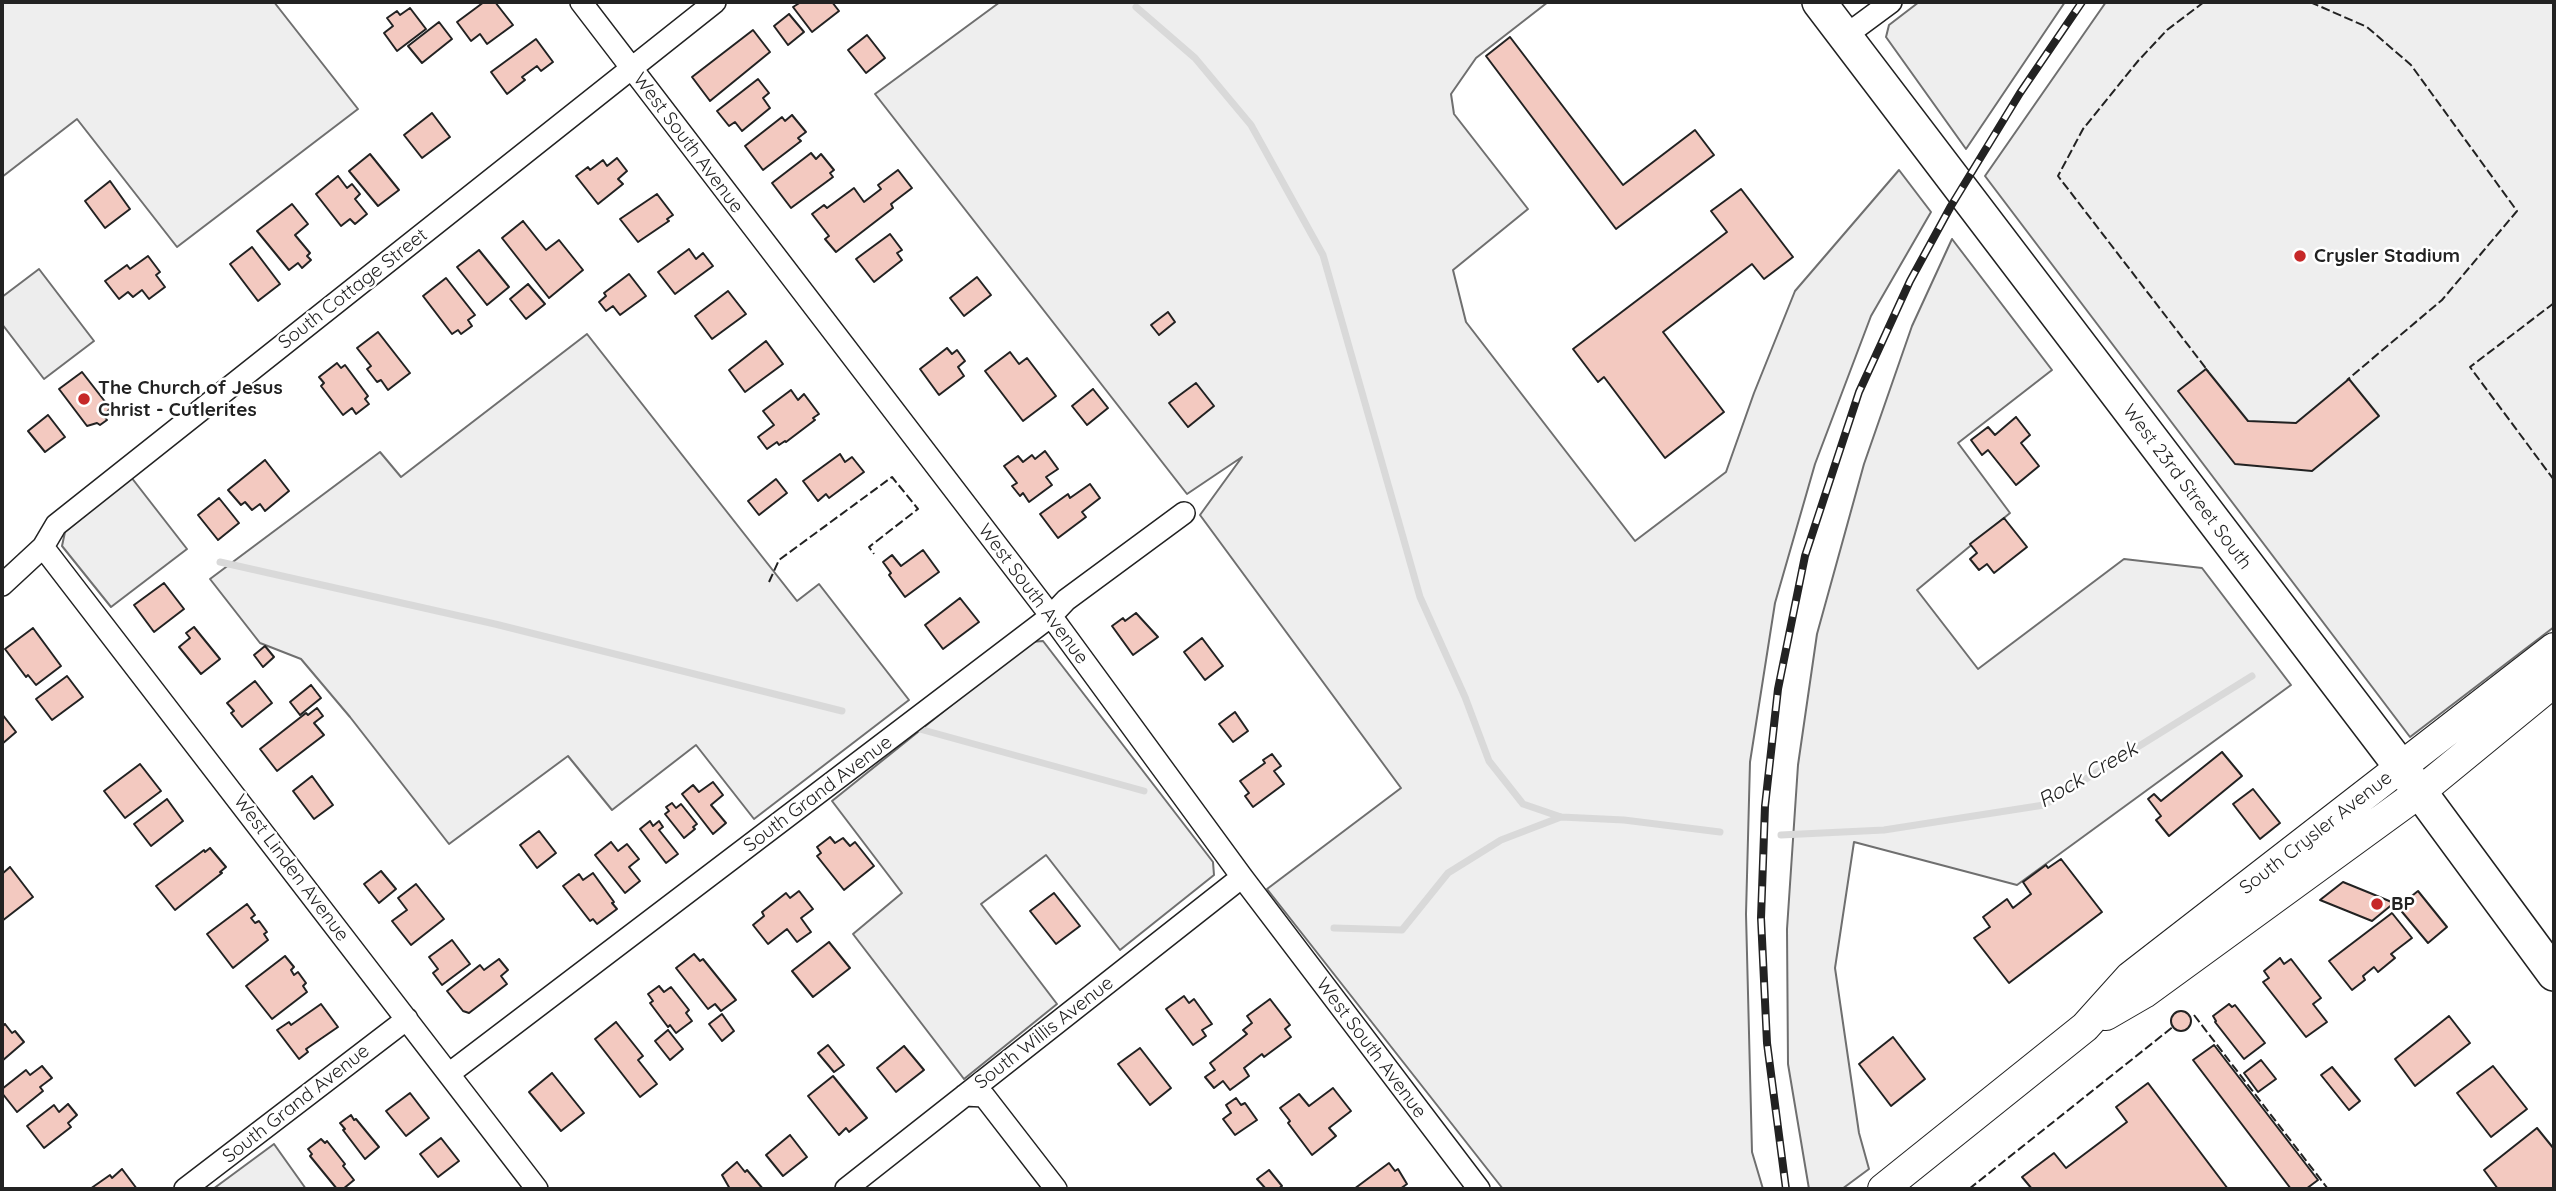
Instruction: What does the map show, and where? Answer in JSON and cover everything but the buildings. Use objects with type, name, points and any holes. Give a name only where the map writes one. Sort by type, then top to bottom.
[{"type":"main road","name":"West 23rd Street South","points":[[1819,2],[2410,780],[2554,974]]},
{"type":"main road","name":"South Crysler Avenue","points":[[1883,1189],[2085,1027],[2144,993],[2410,780],[2554,648]]},
{"type":"main road","name":"South Crysler Avenue","points":[[2410,780],[2554,682]]},
{"type":"street","name":"West South Avenue","points":[[581,2],[1051,616],[1241,877],[1479,1189]]},
{"type":"street","name":"South Cottage Street","points":[[2,585],[43,547],[56,525],[715,2]]},
{"type":"street","points":[[1845,36],[1891,2]]},
{"type":"street","name":"South Grand Avenue","points":[[450,1073],[1051,616],[1066,600],[1184,513]]},
{"type":"street","name":"West Linden Avenue","points":[[43,547],[537,1189]]},
{"type":"street","name":"South Willis Avenue","points":[[846,1189],[1241,877]]},
{"type":"street","name":"South Grand Avenue","points":[[185,1189],[407,1019]]},
{"type":"street","points":[[965,1095],[984,1096],[1056,1189]]},
{"type":"shaded area","points":[[2,2],[274,2],[358,109],[177,247],[77,119],[2,177]]},
{"type":"shaded area","points":[[1000,2],[1548,2],[1476,58],[1451,94],[1454,114],[1528,209],[1453,270],[1466,322],[1635,541],[1726,472],[1795,291],[1899,170],[1931,212],[1871,316],[1815,464],[1775,603],[1750,762],[1746,914],[1752,1152],[1763,1189],[1503,1189],[1267,889],[1401,788],[1200,515],[1242,457],[1187,494],[875,94]]},
{"type":"shaded area","points":[[1919,2],[2065,2],[1966,149],[1886,37],[1889,25]]},
{"type":"shaded area","points":[[2106,2],[2554,2],[2554,627],[2410,737],[1985,176]]},
{"type":"shaded area","points":[[1952,239],[2052,370],[1958,443],[2010,513],[1917,590],[1978,669],[2124,559],[2202,568],[2291,685],[2017,885],[1854,842],[1835,968],[1859,1133],[1869,1169],[1842,1189],[1809,1189],[1788,1064],[1787,929],[1798,765],[1817,634],[1864,464],[1912,326]]},
{"type":"shaded area","points":[[39,269],[94,341],[44,379],[2,324],[2,297]]},
{"type":"shaded area","points":[[587,334],[797,601],[819,584],[909,700],[754,819],[696,745],[612,810],[568,756],[449,844],[301,659],[260,643],[210,579],[380,452],[401,477]]},
{"type":"shaded area","points":[[131,477],[187,549],[111,607],[62,546],[65,532]]},
{"type":"shaded area","points":[[1043,641],[1213,862],[1214,875],[1120,950],[1046,855],[981,904],[1057,1004],[964,1079],[853,934],[902,893],[832,801],[1030,642]]},
{"type":"shaded area","points":[[274,1144],[306,1189],[213,1189]]},
{"type":"waterway","points":[[1136,7],[1195,58],[1251,125],[1323,255],[1420,597],[1465,697],[1489,761],[1523,804],[1561,817],[1624,820],[1720,832]]},
{"type":"waterway","points":[[220,562],[495,624],[842,711]]},
{"type":"waterway","name":"Rock Creek","points":[[1781,835],[1884,830],[2044,805],[2252,676]]},
{"type":"waterway","points":[[916,728],[1144,791]]},
{"type":"waterway","points":[[1334,928],[1402,930],[1448,873],[1501,840],[1561,817]]},
{"type":"railway","points":[[1786,1189],[1767,1043],[1761,918],[1765,806],[1778,689],[1805,556],[1859,392],[1910,281],[1951,206],[2020,93],[2082,2]]},
{"type":"fence","points":[[2204,2],[2167,30],[2138,61],[2083,129],[2058,176],[2208,371]]},
{"type":"fence","points":[[2310,2],[2367,27],[2411,65],[2517,211],[2442,300],[2347,380]]},
{"type":"fence","points":[[2554,303],[2470,367],[2554,480]]},
{"type":"fence","points":[[769,582],[779,560],[892,477],[918,509],[869,547],[874,554]]},
{"type":"fence","points":[[2194,1015],[2328,1189]]},
{"type":"fence","points":[[1969,1189],[2174,1026]]},
{"type":"place","name":"Crysler Stadium","points":[[2300,256]]},
{"type":"place","name":"The Church of Jesus Christ - Cutlerites","points":[[84,399]]},
{"type":"place","name":"BP","points":[[2377,904]]}]
